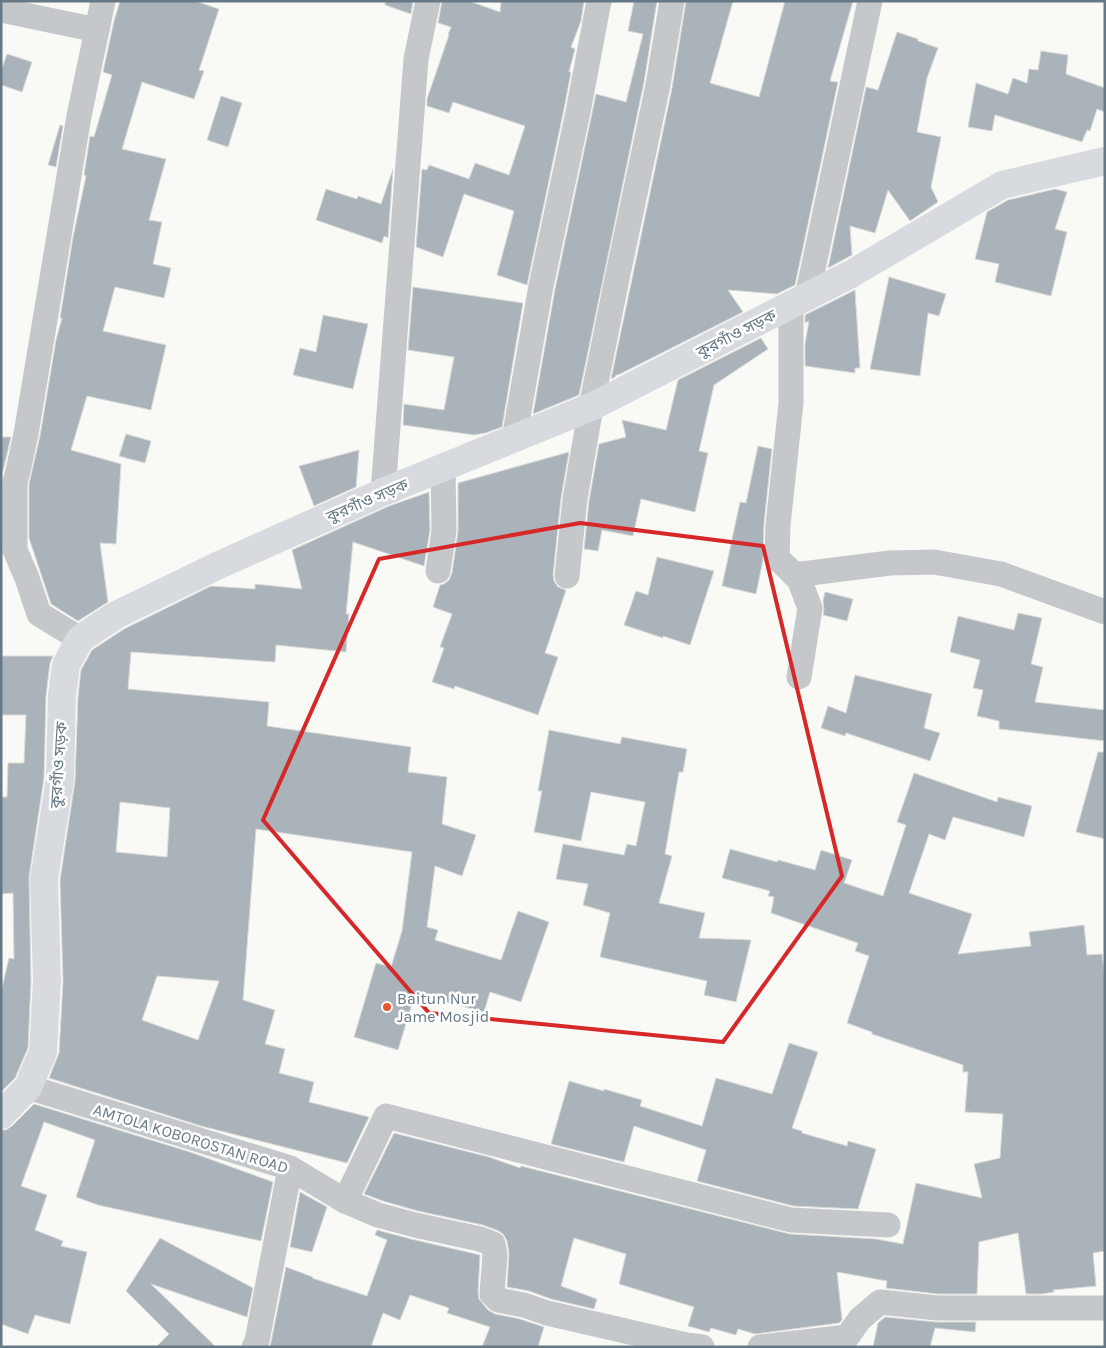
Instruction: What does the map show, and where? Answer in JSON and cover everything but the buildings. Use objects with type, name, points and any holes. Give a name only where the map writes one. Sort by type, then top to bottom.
[{"type":"street","points":[[80,639],[39,614],[15,550],[14,482],[26,434],[79,116],[103,1]]},
{"type":"street","points":[[383,492],[416,59],[428,1]]},
{"type":"street","points":[[514,439],[541,286],[578,112],[599,1]]},
{"type":"street","points":[[567,576],[575,499],[591,407],[658,85],[672,1]]},
{"type":"street","points":[[799,677],[810,608],[799,580],[777,558],[778,524],[791,403],[798,301],[870,1]]},
{"type":"street","points":[[1,10],[97,30]]},
{"type":"street","name":"কুরগাঁও সড়ক","points":[[1,1115],[28,1087],[43,1052],[47,981],[44,879],[60,779],[62,696],[66,665],[80,639],[116,615],[202,574],[383,492],[591,407],[851,274],[1002,185],[1105,161]]},
{"type":"street","points":[[438,571],[444,531],[443,468]]},
{"type":"street","points":[[794,575],[890,563],[934,562],[1001,574],[1105,612]]},
{"type":"street","name":"AMTOLA KOBOROSTAN ROAD","points":[[28,1087],[290,1168],[345,1201],[378,1216],[480,1238],[494,1244],[492,1294],[498,1300],[524,1305],[583,1322],[702,1347]]},
{"type":"street","points":[[345,1201],[386,1116],[791,1220],[888,1225]]},
{"type":"street","points":[[254,1347],[257,1341],[290,1168]]},
{"type":"street","points":[[760,1347],[847,1337],[860,1319],[880,1302],[936,1308],[1105,1308]]},
{"type":"highlighted area","points":[[580,523],[763,546],[842,876],[723,1042],[429,1013],[263,820],[379,559]]},
{"type":"place","name":"Baitun Nur Jame Mosjid","points":[[387,1007]]}]
